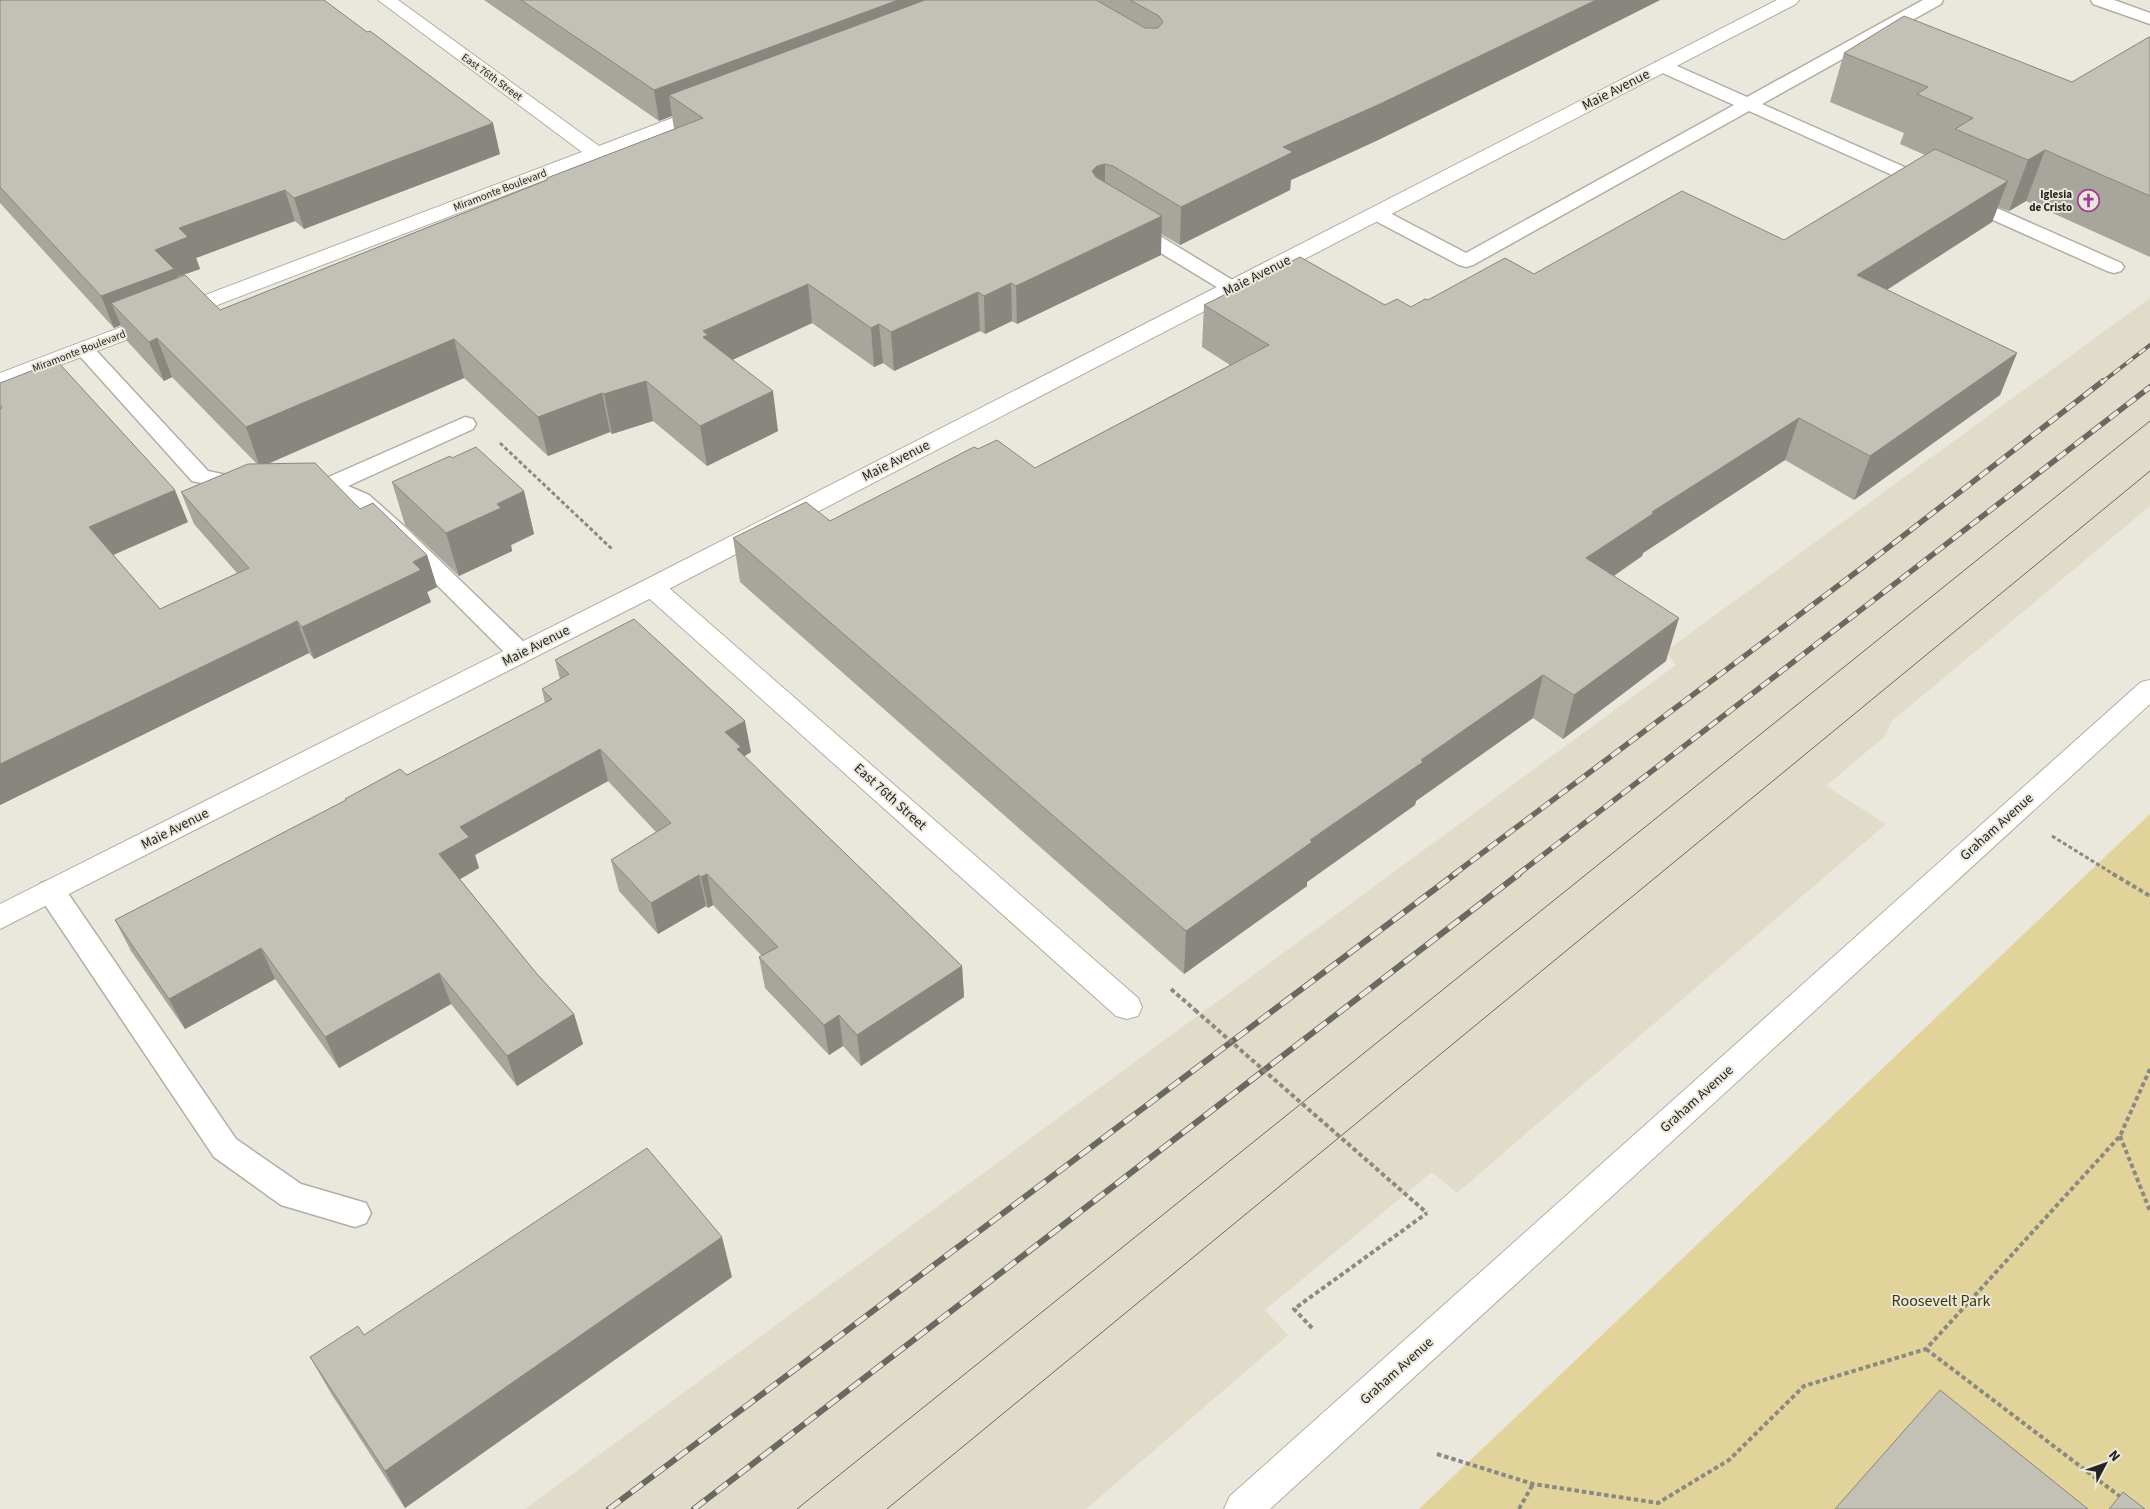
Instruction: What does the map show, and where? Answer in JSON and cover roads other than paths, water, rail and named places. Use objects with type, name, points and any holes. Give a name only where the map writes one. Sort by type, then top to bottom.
[{"type":"street","name":"East 76th Street","points":[[387,0],[597,154]]},
{"type":"street","name":"Maie Avenue","points":[[0,917],[652,587],[1790,0]]},
{"type":"street","name":"Miramonte Boulevard","points":[[3,376],[84,349],[725,105]]},
{"type":"street","name":"East 76th Street","points":[[652,587],[1127,1006]]},
{"type":"street","name":"Graham Avenue","points":[[1243,1509],[2150,689]]},
{"type":"lane","points":[[1377,214],[1466,261],[1935,0]]},
{"type":"lane","points":[[2099,0],[2150,19]]},
{"type":"lane","points":[[1885,28],[1903,35]]},
{"type":"lane","points":[[1662,66],[2114,267]]},
{"type":"lane","points":[[1112,214],[1232,288]]},
{"type":"lane","points":[[84,349],[200,476],[246,486],[280,488],[328,486],[465,424]]},
{"type":"lane","points":[[328,486],[361,500],[398,532],[520,654]]},
{"type":"lane","points":[[51,891],[225,1148],[292,1195],[355,1214]]},
{"type":"tram line","points":[[797,1509],[2150,421]]},
{"type":"tram line","points":[[887,1509],[2150,471]]},
{"type":"railway","points":[[2101,383],[2150,345]]},
{"type":"railway","points":[[1453,875],[1863,567],[2103,381]]},
{"type":"railway","points":[[1517,875],[2150,387]]},
{"type":"railway","points":[[609,1509],[1455,874]]},
{"type":"railway","points":[[694,1509],[1519,874]]},
{"type":"place","name":"Iglesia de Cristo","points":[[2088,200]]},
{"type":"park label","name":"Roosevelt Park","points":[[1941,1301]]}]
